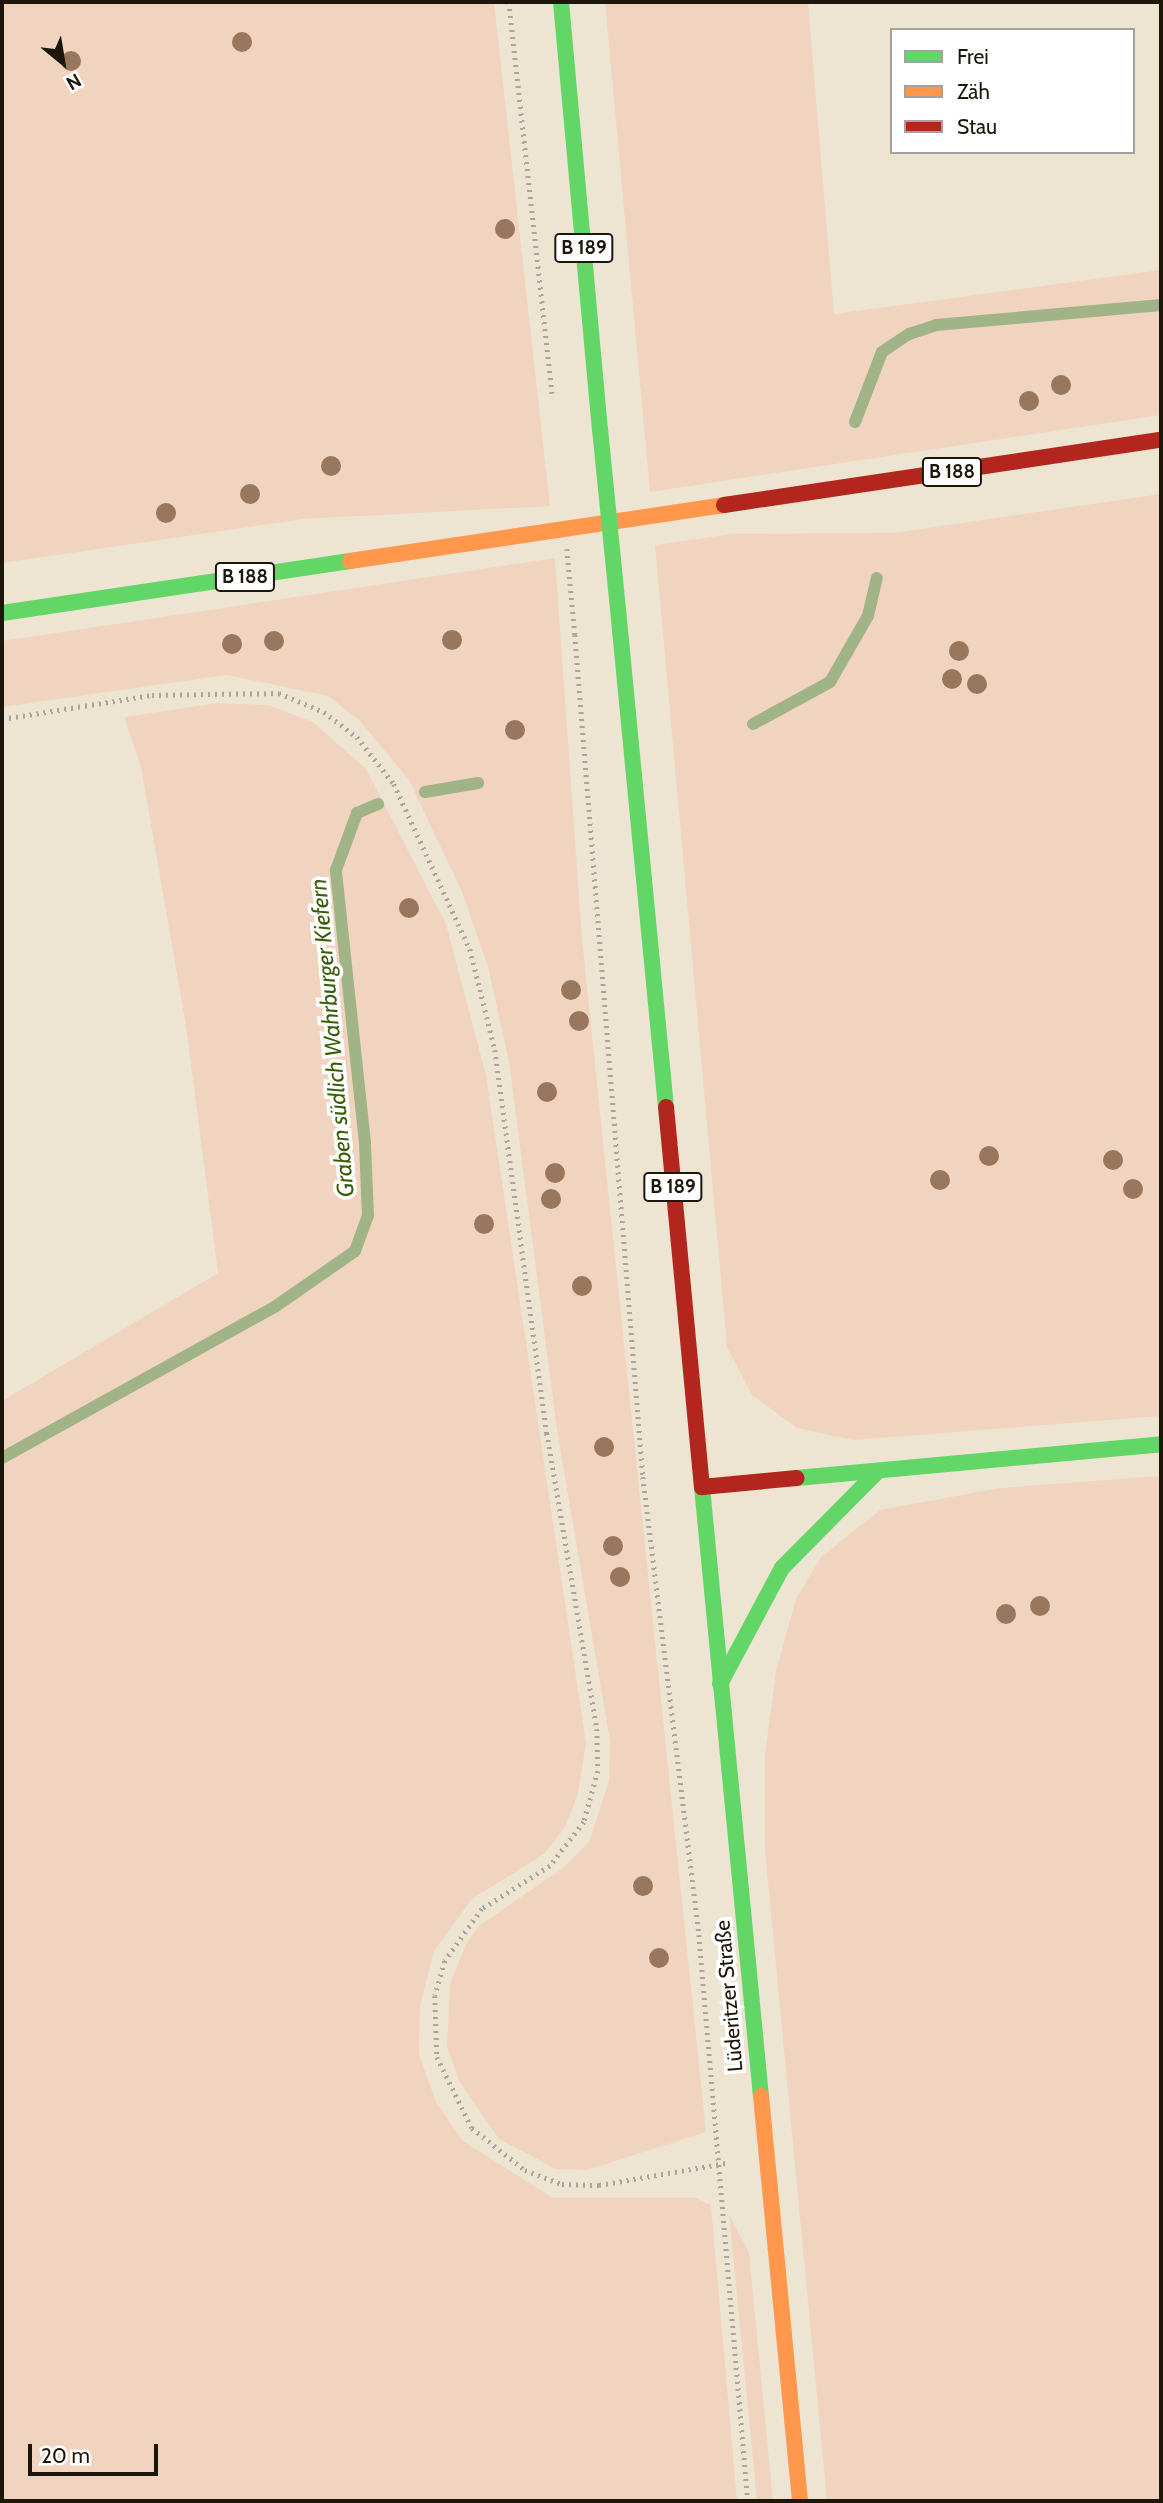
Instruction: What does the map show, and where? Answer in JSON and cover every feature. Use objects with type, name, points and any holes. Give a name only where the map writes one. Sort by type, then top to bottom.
[{"type":"main road","name":"B 189","points":[[561,2],[702,1487]]},
{"type":"main road","name":"B 188","points":[[2,613],[1161,440]]},
{"type":"main road","points":[[702,1487],[1161,1444]]},
{"type":"main road","points":[[719,1684],[782,1568],[877,1472]]},
{"type":"main road","name":"Lüderitzer Straße","points":[[702,1487],[800,2501]]},
{"type":"path","points":[[509,2],[553,405]]},
{"type":"path","points":[[575,635],[643,1477],[720,2164],[748,2501]]},
{"type":"path","points":[[2,719],[152,695],[279,692],[324,712],[357,737],[394,784],[470,949],[495,1050],[547,1433],[597,1729],[598,1771],[584,1822],[550,1866],[482,1909],[445,1961],[435,1996],[437,2057],[472,2128],[537,2174],[599,2185],[720,2164],[766,2160]]},
{"type":"shaded area","points":[[2,2],[494,2],[550,506],[304,519],[2,563]]},
{"type":"shaded area","points":[[605,2],[808,2],[834,314],[1161,270],[1161,415],[650,492]]},
{"type":"shaded area","points":[[1161,494],[1161,1416],[853,1440],[797,1428],[752,1395],[727,1347],[655,545],[732,534],[893,533]]},
{"type":"shaded area","points":[[555,558],[582,939],[706,2132],[587,2170],[556,2169],[499,2139],[459,2081],[447,2047],[450,1984],[467,1942],[480,1925],[563,1868],[589,1842],[609,1781],[610,1741],[557,1430],[509,1062],[488,967],[462,892],[409,780],[359,720],[328,696],[227,675],[2,707],[2,641]]},
{"type":"shaded area","points":[[218,703],[268,705],[313,722],[366,769],[446,924],[486,1075],[586,1743],[578,1794],[565,1827],[544,1854],[472,1899],[434,1951],[420,2006],[419,2054],[436,2102],[463,2141],[553,2198],[695,2198],[711,2205],[737,2501],[2,2501],[2,1401],[218,1273],[186,1026],[141,767],[124,717]]},
{"type":"shaded area","points":[[1161,1476],[1161,2501],[827,2501],[765,1851],[765,1754],[776,1671],[796,1599],[821,1557],[880,1510],[1000,1488]]},
{"type":"shaded area","points":[[729,2214],[749,2253],[773,2501],[757,2501]]},
{"type":"waterway","name":"Graben südlich Wahrburger Kiefern","points":[[855,422],[882,352],[909,334],[936,325],[1161,305]]},
{"type":"waterway","name":"Graben südlich Wahrburger Kiefern","points":[[753,724],[830,682],[868,616],[877,578]]},
{"type":"waterway","name":"Graben südlich Wahrburger Kiefern","points":[[425,792],[478,783]]},
{"type":"waterway","name":"Graben südlich Wahrburger Kiefern","points":[[2,1458],[276,1306],[355,1251],[368,1216],[365,1143],[336,870],[357,813],[378,804]]},
{"type":"traffic: fast","points":[[561,2],[600,429]]},
{"type":"traffic: fast","points":[[600,429],[620,630]]},
{"type":"traffic: fast","points":[[2,613],[350,561]]},
{"type":"traffic: fast","points":[[620,630],[666,1107]]},
{"type":"traffic: fast","points":[[797,1478],[1161,1444]]},
{"type":"traffic: fast","points":[[720,1684],[782,1568],[877,1472]]},
{"type":"traffic: fast","points":[[702,1487],[761,2096]]},
{"type":"traffic: slow","points":[[350,561],[724,505]]},
{"type":"traffic: slow","points":[[761,2096],[800,2501]]},
{"type":"traffic: jam","points":[[724,505],[1161,440]]},
{"type":"traffic: jam","points":[[666,1107],[702,1487],[797,1478]]}]
